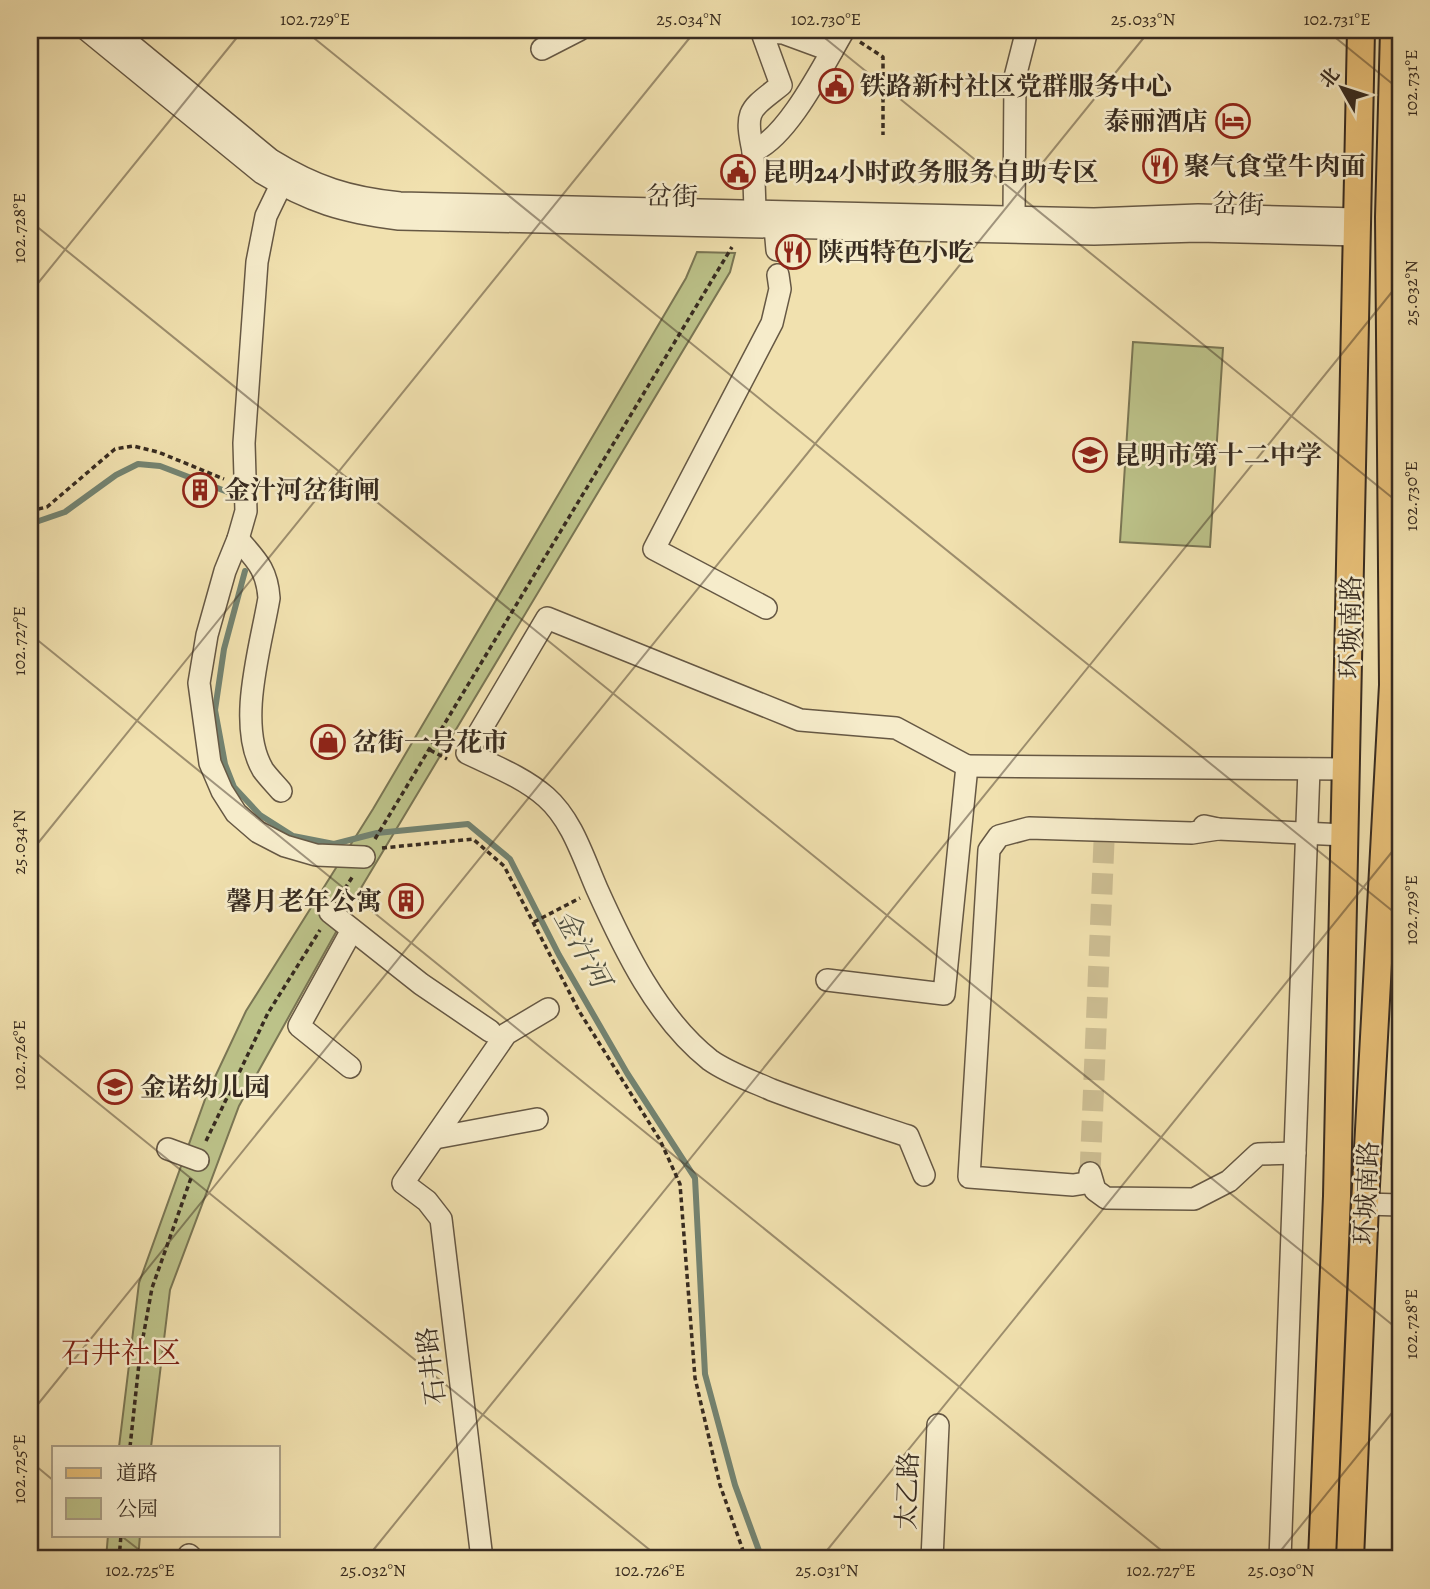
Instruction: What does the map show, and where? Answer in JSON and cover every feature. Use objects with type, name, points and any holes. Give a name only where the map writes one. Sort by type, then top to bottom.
[{"type":"main road","name":"环城南路","points":[[1322,1559],[1337,1195],[1361,30]]},
{"type":"main road","name":"环城南路","points":[[1350,1559],[1365,1204],[1393,685],[1394,30]]},
{"type":"main road","points":[[1357,227],[1395,228]]},
{"type":"street","name":"岔街","points":[[87,30],[251,165],[281,185],[332,208],[362,215],[399,219],[1014,216],[1094,219],[1198,215],[1357,227]]},
{"type":"street","name":"岔街","points":[[113,30],[271,160],[297,176],[337,192],[365,199],[400,203],[749,218],[775,227],[1094,234],[1357,227]]},
{"type":"street","points":[[542,49],[579,30]]},
{"type":"street","points":[[753,151],[769,143],[783,129],[844,30]]},
{"type":"street","points":[[749,218],[753,151],[749,116],[754,107],[781,85],[761,31],[783,33],[832,51]]},
{"type":"street","points":[[1014,216],[1016,77],[1026,31]]},
{"type":"street","points":[[281,185],[266,216],[257,262],[244,443],[246,511],[207,635],[198,683],[210,763],[222,791],[236,813],[258,832],[285,846],[316,855],[368,849]]},
{"type":"street","points":[[775,227],[777,250]]},
{"type":"street","points":[[766,608],[654,549],[772,323],[780,289],[778,275]]},
{"type":"street","points":[[238,539],[260,564],[268,580],[269,598],[250,712],[254,743],[262,769],[281,791]]},
{"type":"street","points":[[925,1175],[908,1136],[745,1079],[711,1060],[655,998],[630,960],[567,820],[547,798],[526,781],[467,753],[547,618],[800,720],[895,728],[967,766],[1347,769]]},
{"type":"street","points":[[827,980],[944,994],[967,766]]},
{"type":"street","points":[[1280,1559],[1309,769]]},
{"type":"street","points":[[1105,818],[1182,819],[1218,829]]},
{"type":"street","points":[[1295,1153],[1258,1154],[1229,1181],[1194,1199],[1106,1198],[1096,1190],[1091,1178],[1073,1185],[969,1177],[989,850],[999,836],[1029,828],[1192,833],[1218,829],[1345,835]]},
{"type":"street","points":[[330,912],[421,984],[490,1031]]},
{"type":"street","points":[[350,1068],[299,1026],[352,930]]},
{"type":"street","points":[[435,1138],[506,1034],[548,1009]]},
{"type":"street","points":[[435,1138],[537,1119]]},
{"type":"street","name":"石井路","points":[[435,1138],[403,1183],[427,1201],[441,1219],[482,1559]]},
{"type":"street","points":[[168,1149],[198,1160]]},
{"type":"street","points":[[1365,1204],[1400,1205]]},
{"type":"street","name":"太乙路","points":[[932,1559],[938,1425]]},
{"type":"path","points":[[844,30],[883,57],[883,135]]},
{"type":"path","points":[[863,30],[884,36],[941,31],[1026,31]]},
{"type":"path","points":[[130,1446],[140,1354],[152,1288],[198,1160],[230,1088],[268,1013],[430,750],[749,218]]},
{"type":"path","points":[[30,511],[47,507],[115,449],[132,446],[158,452],[246,488]]},
{"type":"path","points":[[430,750],[443,758]]},
{"type":"path","points":[[368,849],[473,839],[504,866],[579,1011],[660,1140],[680,1184],[695,1378],[720,1485],[746,1559]]},
{"type":"path","points":[[533,922],[582,897]]},
{"type":"path","points":[[119,1559],[121,1536]]},
{"type":"green space","points":[[697,252],[735,253],[730,272],[355,898],[239,1106],[170,1290],[151,1446],[119,1446],[139,1283],[207,1094],[246,1011],[373,809],[686,278]]},
{"type":"green space","points":[[1133,342],[1223,348],[1210,547],[1120,542]]},
{"type":"green space","points":[[108,1536],[140,1536],[138,1559],[106,1559]]},
{"type":"waterway","name":"金汁河","points":[[30,524],[65,512],[116,475],[138,464],[160,466],[233,494]]},
{"type":"waterway","name":"金汁河","points":[[245,571],[224,649],[215,710],[225,764],[234,787],[260,815],[293,836],[334,844],[377,833],[468,824],[510,859],[559,955],[627,1073],[695,1178],[705,1374],[735,1485],[762,1559]]},
{"type":"tunnel","points":[[1090,1173],[1105,818]]},
{"type":"place","name":"铁路新村社区党群服务中心","points":[[836,86]]},
{"type":"place","name":"泰丽酒店","points":[[1233,121]]},
{"type":"place","name":"聚气食堂牛肉面","points":[[1160,166]]},
{"type":"place","name":"昆明24小时政务服务自助专区","points":[[738,172]]},
{"type":"place","name":"陕西特色小吃","points":[[793,252]]},
{"type":"place","name":"昆明市第十二中学","points":[[1090,455]]},
{"type":"place","name":"金汁河岔街闸","points":[[200,490]]},
{"type":"place","name":"岔街一号花市","points":[[328,742]]},
{"type":"place","name":"馨月老年公寓","points":[[406,901]]},
{"type":"place","name":"金诺幼儿园","points":[[115,1087]]},
{"type":"district","name":"石井社区","points":[[121,1353]]}]
